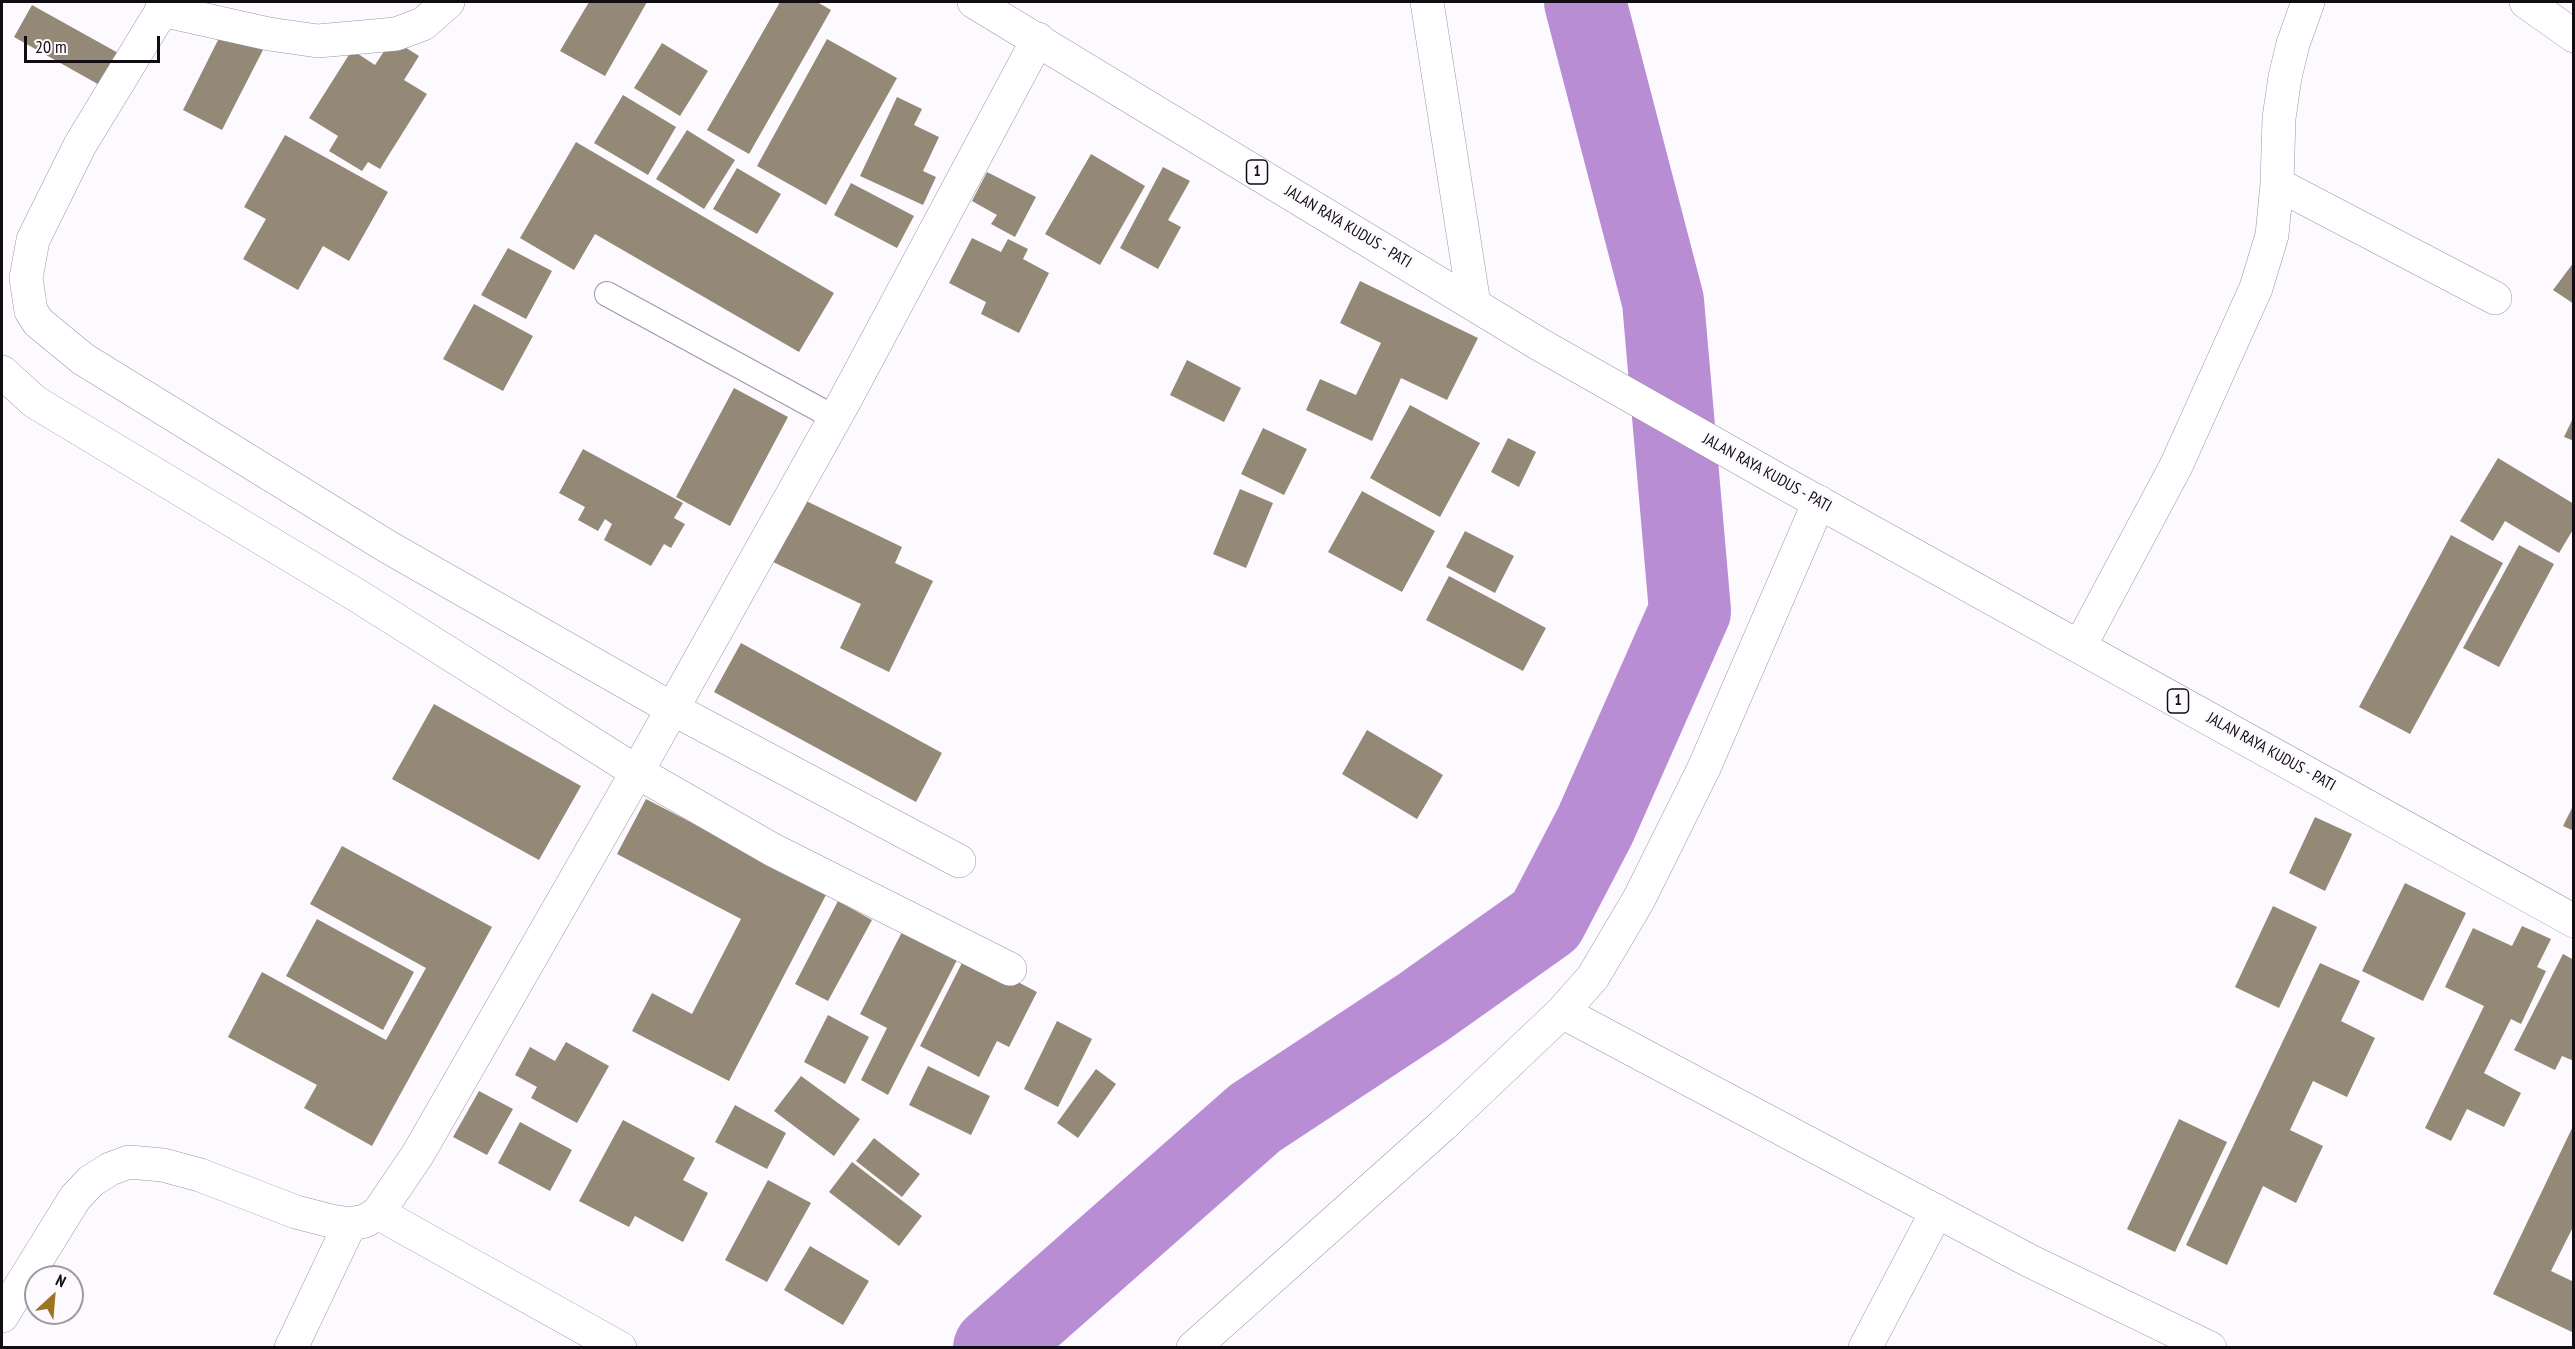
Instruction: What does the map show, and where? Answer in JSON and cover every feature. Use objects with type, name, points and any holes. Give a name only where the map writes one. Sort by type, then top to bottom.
[{"type":"main road","points":[[448,2],[423,24],[396,34],[318,41],[269,34],[164,6],[80,145],[33,240],[26,278],[31,311],[38,322],[83,359],[667,716],[959,861]]},
{"type":"main road","name":"JALAN RAYA KUDUS - PATI","points":[[974,2],[1539,344],[1782,482],[2574,921]]},
{"type":"main road","points":[[1426,2],[1474,304]]},
{"type":"main road","points":[[2079,646],[2176,466],[2256,288],[2271,235],[2277,184],[2279,117],[2285,77],[2293,44],[2308,2]]},
{"type":"main road","points":[[2526,2],[2574,36]]},
{"type":"main road","points":[[291,1347],[364,1218],[417,1154],[641,763],[835,418],[1038,39]]},
{"type":"main road","points":[[2277,184],[2494,298]]},
{"type":"main road","points":[[2,372],[34,402],[641,763],[773,850],[1010,969]]},
{"type":"main road","points":[[1193,1347],[1443,1125],[1562,1012],[1593,977],[1639,899],[1704,768],[1819,502]]},
{"type":"main road","points":[[1562,1012],[2030,1261],[2210,1347]]},
{"type":"main road","points":[[2,1316],[75,1197],[91,1181],[110,1169],[129,1162],[173,1167],[228,1185],[296,1212],[331,1221],[364,1218],[620,1347]]},
{"type":"main road","points":[[1865,1347],[1937,1211]]},
{"type":"lane","points":[[607,294],[835,418]]},
{"type":"building","points":[[589,2],[647,2],[605,76],[560,51]]},
{"type":"building","points":[[780,2],[817,2],[831,10],[749,154],[707,130]]},
{"type":"building","points":[[32,5],[120,54],[103,87],[14,37]]},
{"type":"building","points":[[225,26],[265,46],[222,130],[183,110]]},
{"type":"building","points":[[392,39],[419,56],[404,80],[427,94],[380,169],[368,162],[362,171],[329,151],[338,136],[309,118],[352,50],[375,65]]},
{"type":"building","points":[[827,39],[897,78],[826,205],[757,166]]},
{"type":"building","points":[[662,43],[708,71],[680,116],[634,88]]},
{"type":"building","points":[[623,95],[676,127],[648,175],[594,143]]},
{"type":"building","points":[[897,97],[922,109],[914,125],[939,137],[923,171],[936,177],[923,205],[860,176]]},
{"type":"building","points":[[687,130],[735,160],[704,209],[656,179]]},
{"type":"building","points":[[285,135],[388,192],[349,261],[323,246],[298,290],[243,259],[266,219],[244,207]]},
{"type":"building","points":[[576,142],[834,293],[799,352],[595,234],[574,270],[520,238]]},
{"type":"building","points":[[1091,154],[1145,186],[1100,265],[1045,234]]},
{"type":"building","points":[[1163,167],[1190,181],[1168,220],[1181,227],[1158,269],[1120,248]]},
{"type":"building","points":[[737,168],[781,194],[757,234],[713,209]]},
{"type":"building","points":[[987,172],[1036,197],[1015,237],[991,224],[997,215],[972,201]]},
{"type":"building","points":[[851,183],[914,216],[897,248],[834,215]]},
{"type":"building","points":[[972,238],[1001,252],[1008,239],[1028,249],[1023,259],[1049,273],[1019,333],[981,314],[986,302],[949,283]]},
{"type":"building","points":[[508,248],[552,271],[526,319],[481,295]]},
{"type":"building","points":[[2574,262],[2574,304],[2553,290]]},
{"type":"building","points":[[1360,281],[1478,338],[1447,400],[1401,378],[1372,441],[1306,410],[1320,379],[1356,395],[1381,343],[1340,323]]},
{"type":"building","points":[[474,304],[533,336],[503,391],[443,359]]},
{"type":"building","points":[[1187,360],[1241,388],[1224,422],[1170,395]]},
{"type":"building","points":[[734,388],[788,417],[730,526],[676,497]]},
{"type":"building","points":[[1410,405],[1480,443],[1440,517],[1370,478]]},
{"type":"building","points":[[2574,416],[2574,441],[2564,437]]},
{"type":"building","points":[[1263,428],[1307,449],[1284,495],[1241,474]]},
{"type":"building","points":[[1508,438],[1536,452],[1519,487],[1491,472]]},
{"type":"building","points":[[583,449],[683,503],[674,518],[685,524],[671,548],[664,544],[651,566],[604,540],[612,524],[605,519],[598,531],[578,520],[585,507],[559,493]]},
{"type":"building","points":[[2498,458],[2574,504],[2574,528],[2559,553],[2505,521],[2493,541],[2460,521]]},
{"type":"building","points":[[1240,489],[1273,503],[1246,568],[1213,554]]},
{"type":"building","points":[[1362,491],[1435,531],[1402,592],[1328,552]]},
{"type":"building","points":[[800,498],[902,547],[895,563],[933,581],[889,672],[840,648],[861,604],[771,561]]},
{"type":"building","points":[[1465,531],[1514,556],[1495,593],[1446,567]]},
{"type":"building","points":[[2451,535],[2503,563],[2410,734],[2359,707]]},
{"type":"building","points":[[2519,545],[2554,564],[2499,667],[2463,648]]},
{"type":"building","points":[[1449,576],[1546,628],[1523,671],[1426,620]]},
{"type":"building","points":[[741,643],[942,753],[916,802],[714,692]]},
{"type":"building","points":[[434,704],[581,786],[539,860],[392,779]]},
{"type":"building","points":[[1367,730],[1443,775],[1417,819],[1342,774]]},
{"type":"building","points":[[646,799],[827,893],[729,1081],[632,1031],[652,993],[692,1014],[741,919],[617,854]]},
{"type":"building","points":[[2574,804],[2574,831],[2563,826]]},
{"type":"building","points":[[2315,817],[2352,834],[2325,891],[2289,873]]},
{"type":"building","points":[[342,846],[492,927],[372,1146],[304,1108],[317,1085],[228,1037],[262,972],[386,1040],[426,968],[310,904]]},
{"type":"building","points":[[2405,883],[2466,913],[2423,1001],[2362,971]]},
{"type":"building","points":[[838,901],[872,920],[828,1001],[795,984]]},
{"type":"building","points":[[2273,906],[2317,927],[2279,1008],[2235,987]]},
{"type":"building","points":[[317,919],[414,972],[383,1030],[286,976]]},
{"type":"building","points":[[2522,926],[2551,939],[2537,967],[2546,971],[2521,1024],[2511,1019],[2484,1073],[2521,1093],[2504,1127],[2467,1109],[2451,1141],[2425,1128],[2484,1006],[2445,987],[2473,928],[2512,946]]},
{"type":"building","points":[[902,932],[957,960],[888,1095],[861,1080],[887,1028],[860,1014]]},
{"type":"building","points":[[2563,954],[2574,960],[2574,1061],[2562,1056],[2555,1070],[2514,1050]]},
{"type":"building","points":[[966,955],[1037,992],[1009,1047],[997,1041],[979,1077],[920,1046]]},
{"type":"building","points":[[2320,963],[2360,981],[2341,1021],[2375,1038],[2347,1097],[2313,1081],[2290,1130],[2323,1146],[2296,1203],[2263,1186],[2227,1265],[2186,1245]]},
{"type":"building","points":[[828,1015],[869,1037],[845,1084],[804,1062]]},
{"type":"building","points":[[1057,1021],[1092,1039],[1058,1107],[1024,1089]]},
{"type":"building","points":[[566,1042],[609,1066],[577,1123],[531,1098],[537,1087],[515,1075],[530,1047],[555,1061]]},
{"type":"building","points":[[928,1066],[990,1096],[971,1135],[909,1105]]},
{"type":"building","points":[[1096,1069],[1116,1084],[1078,1138],[1057,1123]]},
{"type":"building","points":[[801,1076],[860,1119],[834,1156],[774,1111]]},
{"type":"building","points":[[479,1091],[513,1109],[487,1155],[453,1137]]},
{"type":"building","points":[[735,1105],[786,1133],[767,1169],[715,1142]]},
{"type":"building","points":[[2179,1119],[2227,1142],[2175,1252],[2127,1229]]},
{"type":"building","points":[[623,1120],[695,1158],[683,1180],[708,1193],[683,1242],[635,1216],[629,1227],[579,1201]]},
{"type":"building","points":[[520,1122],[572,1150],[550,1191],[498,1163]]},
{"type":"building","points":[[2574,1124],[2574,1225],[2551,1271],[2574,1282],[2574,1333],[2493,1294]]},
{"type":"building","points":[[874,1138],[920,1174],[902,1197],[856,1161]]},
{"type":"building","points":[[852,1162],[922,1216],[899,1246],[829,1192]]},
{"type":"building","points":[[768,1180],[811,1203],[767,1282],[725,1260]]},
{"type":"building","points":[[810,1246],[869,1281],[843,1325],[784,1290]]},
{"type":"waterway","points":[[994,1348],[1255,1118],[1422,1008],[1546,920],[1595,826],[1690,611],[1663,301],[1585,2]]}]
